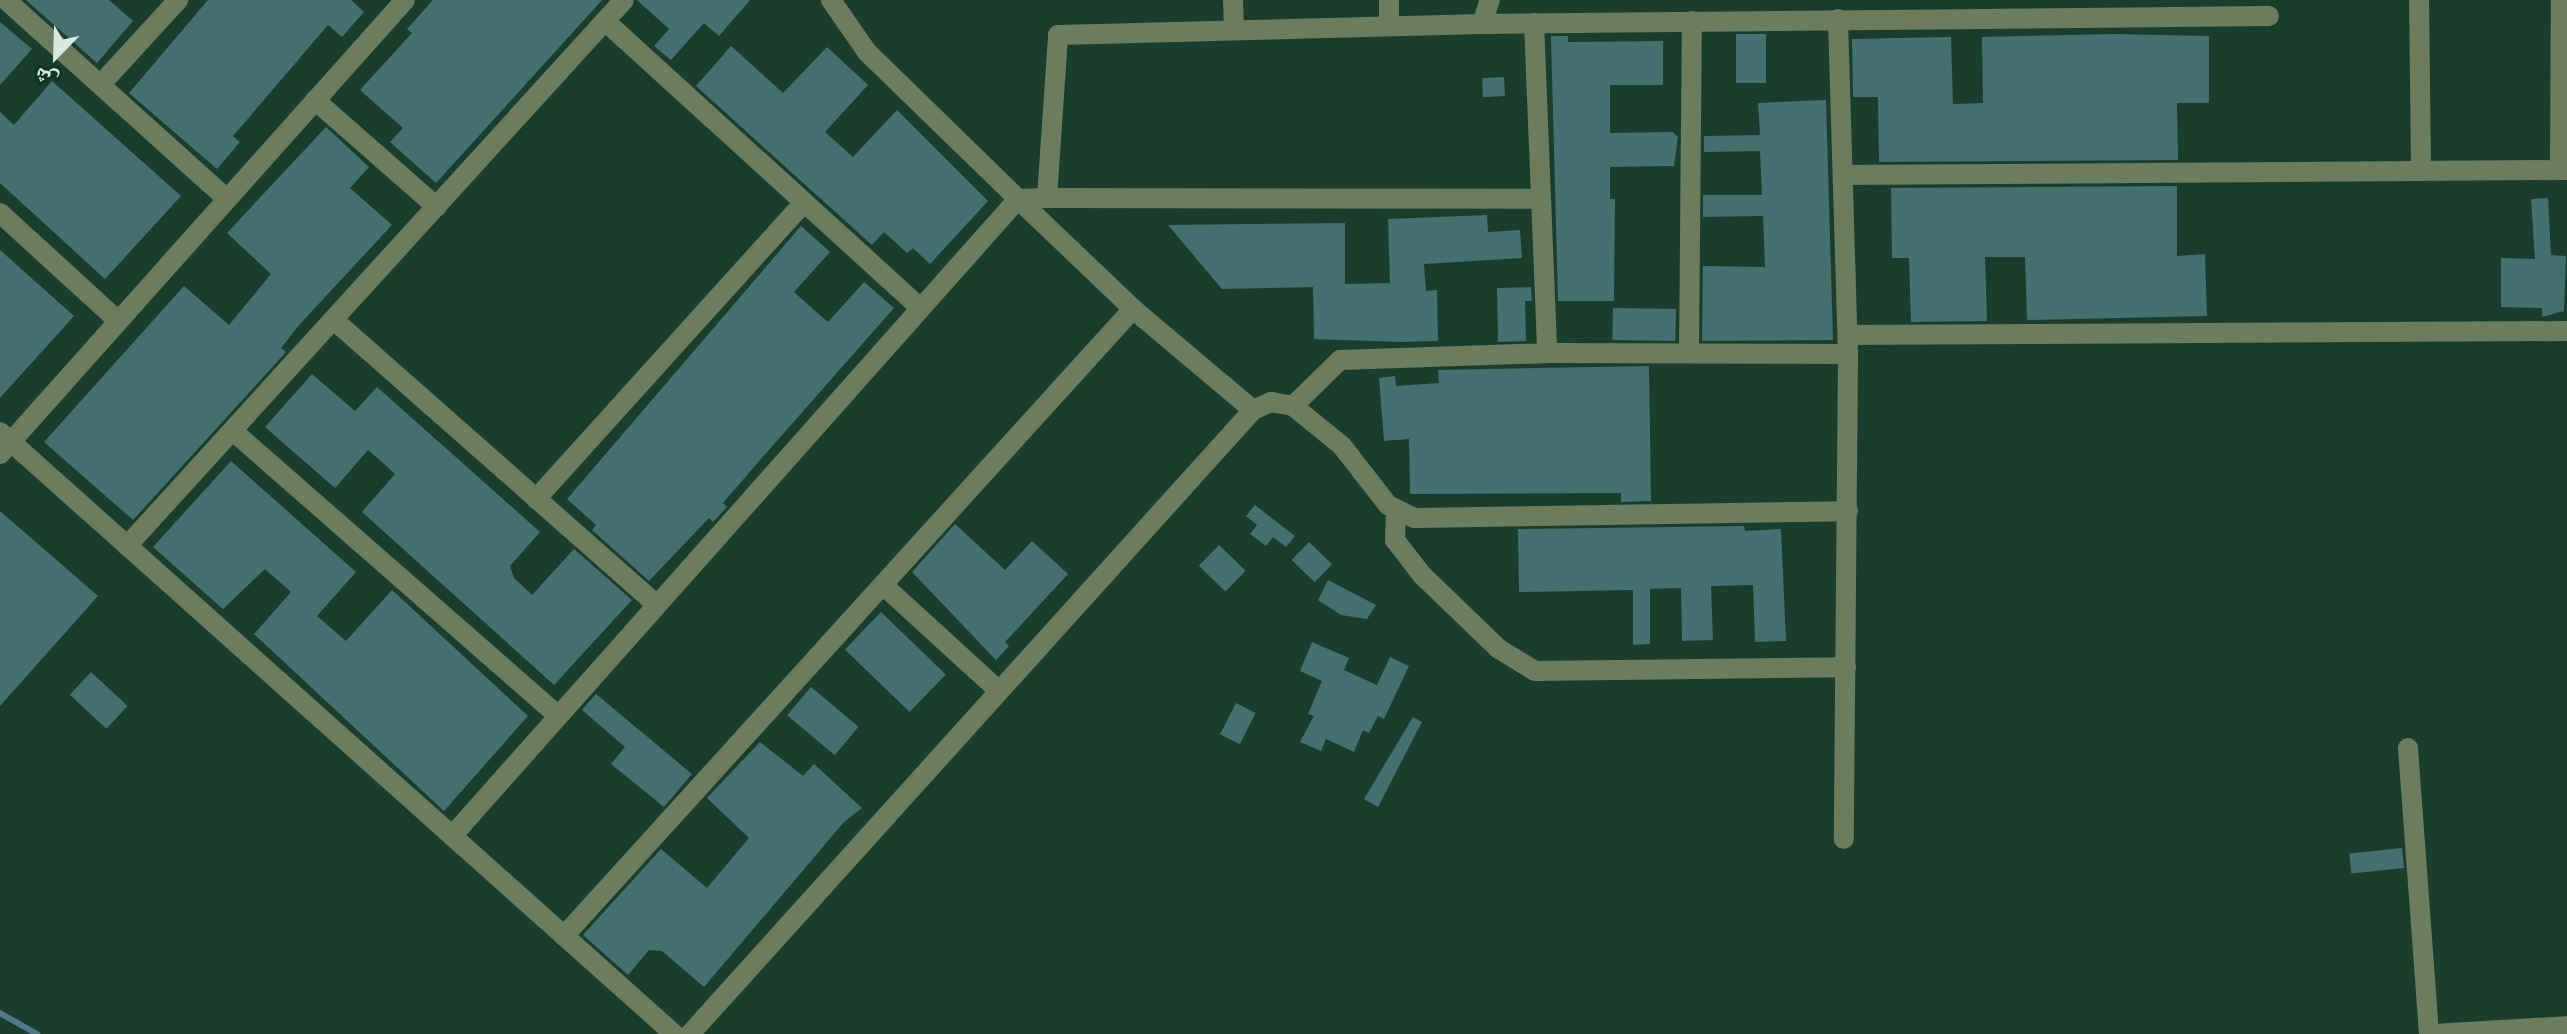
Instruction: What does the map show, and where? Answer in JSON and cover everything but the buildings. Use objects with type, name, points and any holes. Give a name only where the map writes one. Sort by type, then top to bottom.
[{"type":"street","points":[[6,0],[102,83],[226,198]]},
{"type":"street","points":[[102,83],[178,0]]},
{"type":"street","points":[[405,0],[4,443],[127,546],[674,1034]]},
{"type":"street","points":[[127,546],[624,0]]},
{"type":"street","points":[[831,0],[867,52],[1018,199],[1133,309],[1253,410]]},
{"type":"street","points":[[1233,0],[1234,28]]},
{"type":"street","points":[[1389,0],[1389,25]]},
{"type":"street","points":[[1482,24],[1490,0]]},
{"type":"street","points":[[2419,0],[2421,171]]},
{"type":"street","points":[[1843,175],[2563,170],[2563,11]]},
{"type":"street","points":[[1047,198],[1058,35],[1389,25],[2269,16]]},
{"type":"street","points":[[1838,19],[1848,344],[1844,839]]},
{"type":"street","points":[[605,21],[919,307]]},
{"type":"street","points":[[1689,353],[1692,21]]},
{"type":"street","points":[[1534,23],[1537,199],[1547,353]]},
{"type":"street","points":[[315,100],[437,207]]},
{"type":"street","points":[[452,836],[556,714],[1018,199],[1537,199]]},
{"type":"street","points":[[536,499],[803,203]]},
{"type":"street","points":[[0,213],[116,319]]},
{"type":"street","points":[[564,936],[1133,309]]},
{"type":"street","points":[[335,321],[655,603]]},
{"type":"street","points":[[1293,406],[1340,360],[1547,353],[1689,353],[1848,344],[2567,331]]},
{"type":"street","points":[[690,1034],[1253,410],[1271,402],[1293,406],[1326,430],[1396,511],[1415,518],[1848,511]]},
{"type":"street","points":[[234,432],[556,714]]},
{"type":"street","points":[[1396,511],[1395,540],[1422,575],[1499,649],[1535,671],[1846,667]]},
{"type":"street","points":[[883,585],[999,691]]},
{"type":"street","points":[[2408,748],[2432,1034],[2567,1026]]},
{"type":"waterway","points":[[0,1013],[37,1034]]}]
